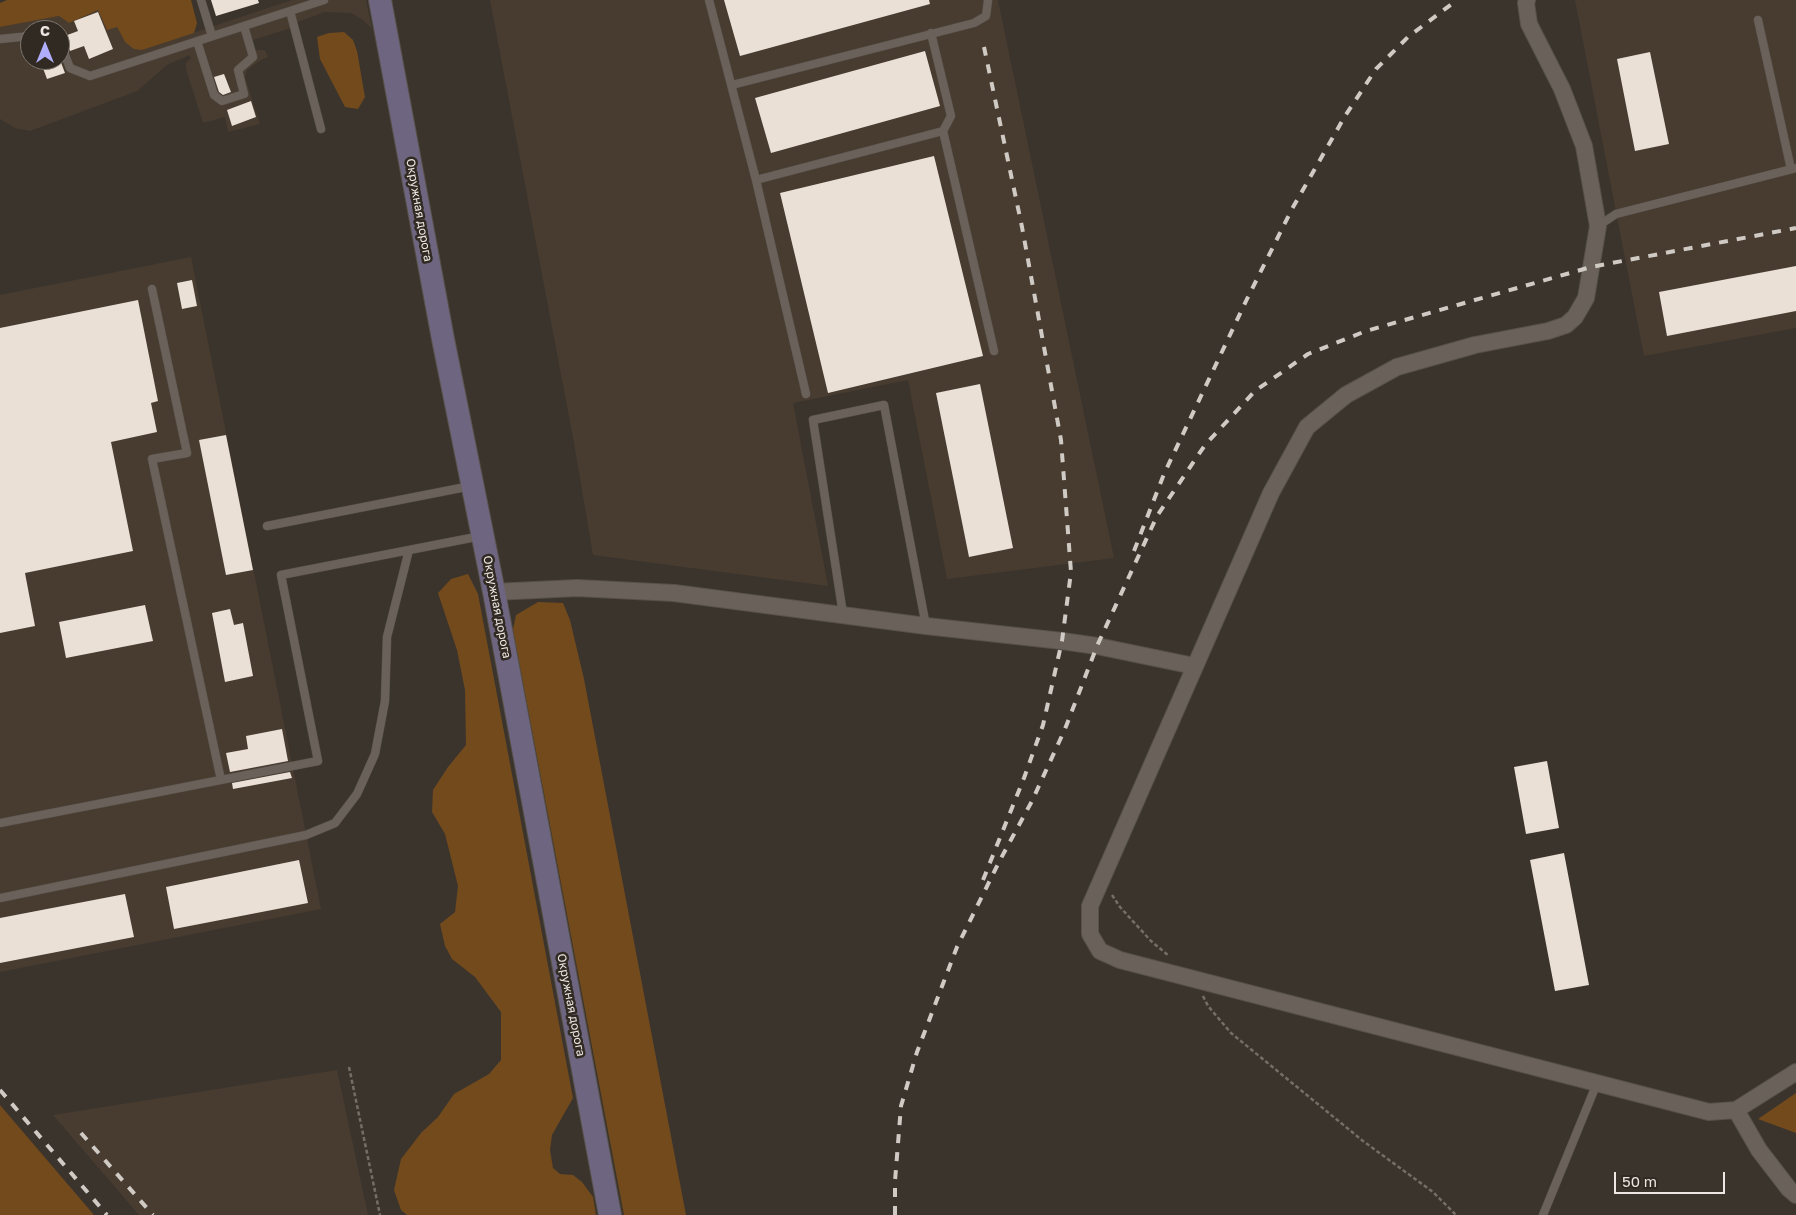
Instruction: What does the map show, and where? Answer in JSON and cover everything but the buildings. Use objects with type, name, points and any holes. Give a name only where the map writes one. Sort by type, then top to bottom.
[{"type":"main road","name":"Окружная дорога","points":[[380,0],[443,339],[494,592],[610,1215]]},
{"type":"street","points":[[1527,0],[1529,24],[1562,89],[1584,146],[1598,226],[1586,298],[1576,317],[1566,324],[1548,331],[1475,345],[1397,367],[1346,396],[1307,427],[1270,493],[1090,906],[1090,934],[1100,951],[1120,960],[1709,1112],[1736,1110],[1796,1072]]},
{"type":"street","points":[[494,592],[577,588],[674,593],[1098,646],[1194,666]]},
{"type":"street","points":[[1736,1110],[1759,1150],[1789,1189],[1796,1195]]},
{"type":"lane","points":[[201,0],[212,36]]},
{"type":"lane","points":[[70,68],[90,76],[324,0]]},
{"type":"lane","points":[[709,0],[756,180],[806,394]]},
{"type":"lane","points":[[732,85],[974,23],[986,16],[988,0]]},
{"type":"lane","points":[[290,11],[321,129]]},
{"type":"lane","points":[[1598,226],[1616,214],[1794,168],[1758,20]]},
{"type":"lane","points":[[197,41],[214,95],[222,101],[244,94],[238,70],[253,57],[244,26]]},
{"type":"lane","points":[[931,33],[952,116],[943,131],[994,351]]},
{"type":"lane","points":[[0,39],[20,37]]},
{"type":"lane","points":[[756,180],[943,131]]},
{"type":"lane","points":[[152,289],[187,453],[152,459],[221,780]]},
{"type":"lane","points":[[843,614],[813,420],[884,405],[926,626]]},
{"type":"lane","points":[[267,526],[473,486]]},
{"type":"lane","points":[[0,823],[318,761],[281,575],[483,535]]},
{"type":"lane","points":[[0,898],[306,835],[335,823],[357,794],[375,754],[385,701],[387,637],[409,550]]},
{"type":"lane","points":[[1543,1215],[1597,1083]]},
{"type":"path","points":[[1112,893],[1120,907],[1152,941],[1174,960]]},
{"type":"path","points":[[1194,979],[1208,1006],[1231,1033],[1363,1141],[1433,1192],[1456,1215]]},
{"type":"path","points":[[349,1067],[380,1215]]},
{"type":"shaded area","points":[[7,0],[191,0],[197,23],[194,33],[142,50],[134,49],[125,42],[117,27],[107,30],[98,10],[70,23],[70,20],[65,20],[59,16],[38,20],[20,20],[20,23],[0,27],[0,3]]},
{"type":"shaded area","points":[[292,0],[366,0],[372,29],[363,20],[351,13],[325,12],[298,22],[295,27],[249,41],[256,50],[265,50],[268,57],[247,70],[245,77],[260,124],[228,132],[225,117],[203,123],[186,69],[186,63],[191,58],[190,55],[167,65],[137,91],[30,131],[15,128],[0,119],[0,27],[20,23],[20,70],[70,70],[70,23],[98,10],[117,27],[125,42],[142,50]]},
{"type":"shaded area","points":[[490,0],[998,0],[1114,558],[947,579],[908,380],[793,403],[828,586],[593,555],[574,443]]},
{"type":"shaded area","points":[[1575,0],[1796,0],[1796,328],[1644,356]]},
{"type":"shaded area","points":[[59,16],[65,20],[38,20]]},
{"type":"shaded area","points":[[344,32],[353,40],[357,51],[365,97],[358,109],[345,107],[320,59],[317,37],[329,33]]},
{"type":"shaded area","points":[[191,257],[321,909],[0,972],[0,295]]},
{"type":"shaded area","points":[[468,574],[478,594],[573,1098],[552,1135],[550,1150],[553,1168],[560,1174],[573,1175],[582,1182],[593,1197],[596,1215],[407,1215],[401,1210],[394,1190],[401,1159],[421,1133],[438,1117],[454,1094],[489,1074],[501,1060],[501,1012],[475,977],[452,959],[445,946],[440,924],[455,912],[458,886],[445,834],[432,812],[433,790],[448,767],[466,745],[465,690],[457,650],[438,593],[451,579]]},
{"type":"shaded area","points":[[538,602],[563,603],[570,620],[584,679],[686,1215],[624,1215],[513,630],[516,615]]},
{"type":"shaded area","points":[[337,1070],[368,1215],[139,1215],[53,1115]]},
{"type":"shaded area","points":[[1796,1093],[1796,1133],[1758,1119]]},
{"type":"shaded area","points":[[0,1105],[94,1215],[0,1215]]},
{"type":"railway","points":[[1134,551],[1164,474],[1247,299],[1292,209],[1345,116],[1376,69],[1408,37],[1457,0]]},
{"type":"railway","points":[[983,880],[1043,725],[1062,641],[1071,572],[1061,440],[1022,227],[984,47]]},
{"type":"railway","points":[[895,1215],[895,1181],[901,1106],[917,1052],[957,947],[1000,860],[1032,801],[1065,729],[1097,646],[1157,516],[1205,445],[1255,391],[1308,354],[1366,331],[1591,267],[1796,228]]},
{"type":"railway","points":[[0,1090],[107,1215]]},
{"type":"railway","points":[[81,1133],[153,1215]]}]
